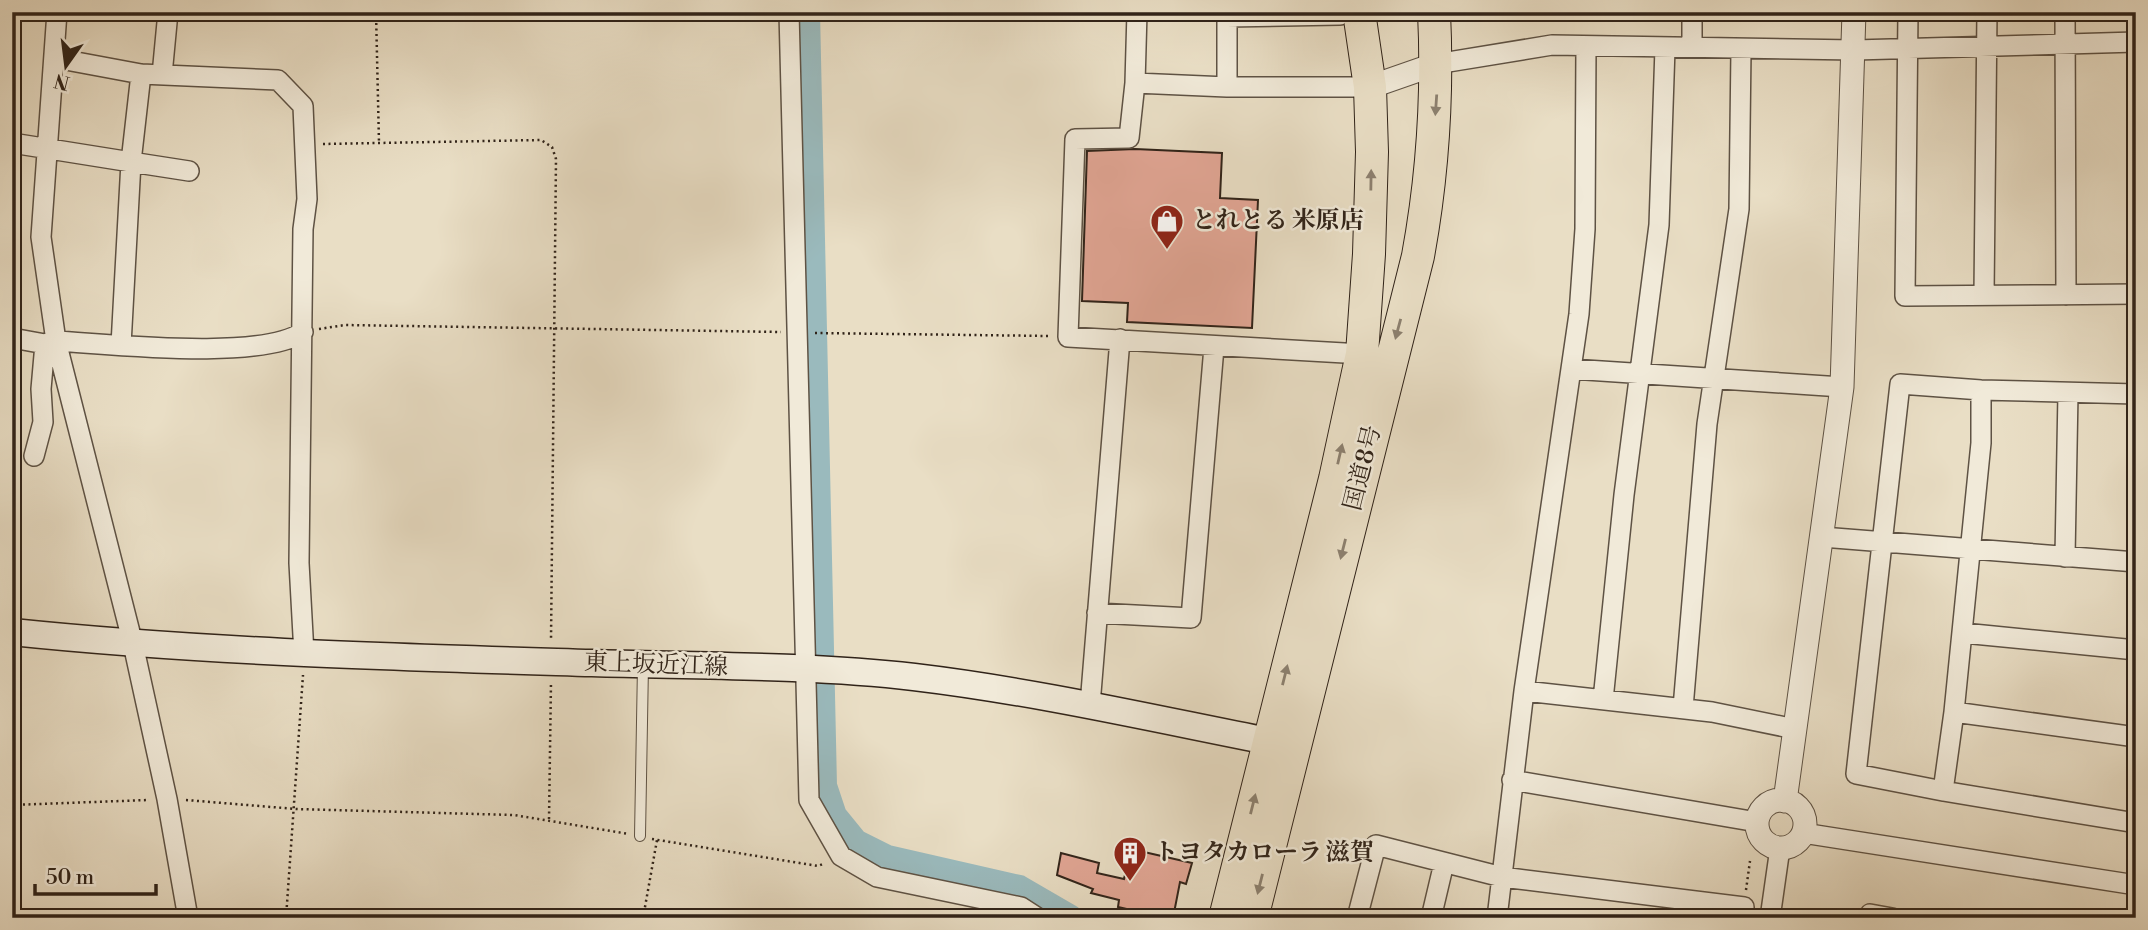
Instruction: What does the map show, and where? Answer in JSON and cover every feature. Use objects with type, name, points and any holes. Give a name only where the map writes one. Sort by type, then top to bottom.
[{"type":"highway","name":"国道8号","points":[[1225,918],[1281,743],[1418,256],[1432,162],[1437,64],[1434,12]]},
{"type":"highway","name":"国道8号","points":[[1252,918],[1281,743],[1362,354],[1369,254],[1370,87],[1349,14]]},
{"type":"main road","name":"東上坂近江線","points":[[12,632],[133,645],[304,654],[643,664],[913,677],[1090,705],[1281,743]]},
{"type":"street","points":[[57,12],[41,237],[50,343],[133,645],[167,799],[188,918]]},
{"type":"street","points":[[162,75],[168,12]]},
{"type":"street","points":[[789,12],[796,332],[816,671],[809,800],[841,856],[877,877],[1021,907],[1038,918]]},
{"type":"street","points":[[1137,12],[1135,83],[1129,138],[1075,139],[1068,337],[1362,354]]},
{"type":"street","points":[[1692,12],[1692,47]]},
{"type":"street","points":[[1785,801],[1842,387],[1855,50],[1854,12]]},
{"type":"street","points":[[1908,12],[1905,296],[2136,294]]},
{"type":"street","points":[[1984,294],[1986,12]]},
{"type":"street","points":[[2065,12],[2066,295]]},
{"type":"street","points":[[1227,87],[1227,15],[1349,14]]},
{"type":"street","points":[[1135,83],[1227,87],[1370,87],[1437,64],[1552,45],[1855,50],[1909,46],[1987,47],[2136,42]]},
{"type":"street","points":[[1497,918],[1512,780],[1571,369],[1585,229],[1586,47]]},
{"type":"street","points":[[1603,699],[1624,495],[1642,375],[1659,225],[1665,48]]},
{"type":"street","points":[[1683,708],[1707,424],[1740,209],[1741,50]]},
{"type":"street","points":[[55,58],[142,74],[278,80],[303,106],[306,145],[299,563],[304,654]]},
{"type":"street","points":[[121,345],[131,162],[142,74]]},
{"type":"street","points":[[12,143],[48,151],[188,171]]},
{"type":"street","points":[[12,338],[50,343],[207,350],[290,340],[303,332]]},
{"type":"street","points":[[1090,705],[1119,339]]},
{"type":"street","points":[[34,456],[43,422],[41,389],[50,343]]},
{"type":"street","points":[[1097,612],[1191,618],[1214,347]]},
{"type":"street","points":[[1571,369],[1842,387]]},
{"type":"street","points":[[2136,394],[1981,390],[1900,384],[1856,774],[2136,823]]},
{"type":"street","points":[[1943,791],[1971,551],[1981,443],[1981,390]]},
{"type":"street","points":[[2064,557],[2068,393]]},
{"type":"street","points":[[1822,537],[1971,551],[2136,562]]},
{"type":"street","points":[[1963,632],[2136,650]]},
{"type":"street","points":[[1524,691],[1683,708],[1795,729]]},
{"type":"street","points":[[1954,712],[2136,737]]},
{"type":"street","points":[[1512,780],[1757,822]]},
{"type":"street","points":[[1785,801],[1801,812],[1803,832],[1794,844],[1780,848],[1766,842],[1758,830],[1757,822],[1763,808],[1785,801]]},
{"type":"street","points":[[1803,832],[2136,885]]},
{"type":"street","points":[[1357,918],[1376,845],[1502,877],[1744,912]]},
{"type":"street","points":[[1770,918],[1780,848]]},
{"type":"street","points":[[1431,918],[1444,863]]},
{"type":"street","points":[[1868,918],[1870,914],[1892,918]]},
{"type":"lane","points":[[640,836],[643,664]]},
{"type":"path","points":[[376,12],[379,143]]},
{"type":"path","points":[[306,145],[541,140],[552,147],[556,159],[552,328],[549,819]]},
{"type":"path","points":[[303,332],[345,325],[796,332]]},
{"type":"path","points":[[825,333],[1068,337]]},
{"type":"path","points":[[286,918],[296,809],[304,654]]},
{"type":"path","points":[[12,805],[167,799],[296,809],[514,815],[818,866],[841,856]]},
{"type":"path","points":[[643,918],[657,840]]},
{"type":"path","points":[[1744,912],[1750,861]]},
{"type":"building","name":"とれとる 米原店","points":[[1135,149],[1222,153],[1220,198],[1258,200],[1252,328],[1127,322],[1128,303],[1082,301],[1087,151]]},
{"type":"building","name":"トヨタカローラ 滋賀","points":[[1131,849],[1192,863],[1186,884],[1180,882],[1173,918],[1152,918],[1153,915],[1118,907],[1119,900],[1091,893],[1093,889],[1057,875],[1061,853],[1099,863],[1097,873],[1124,879]]},
{"type":"waterway","points":[[806,12],[823,786],[833,816],[855,843],[887,859],[1019,889],[1069,918]]},
{"type":"place","name":"とれとる 米原店","points":[[1167,251]]},
{"type":"place","name":"トヨタカローラ 滋賀","points":[[1130,883]]}]
